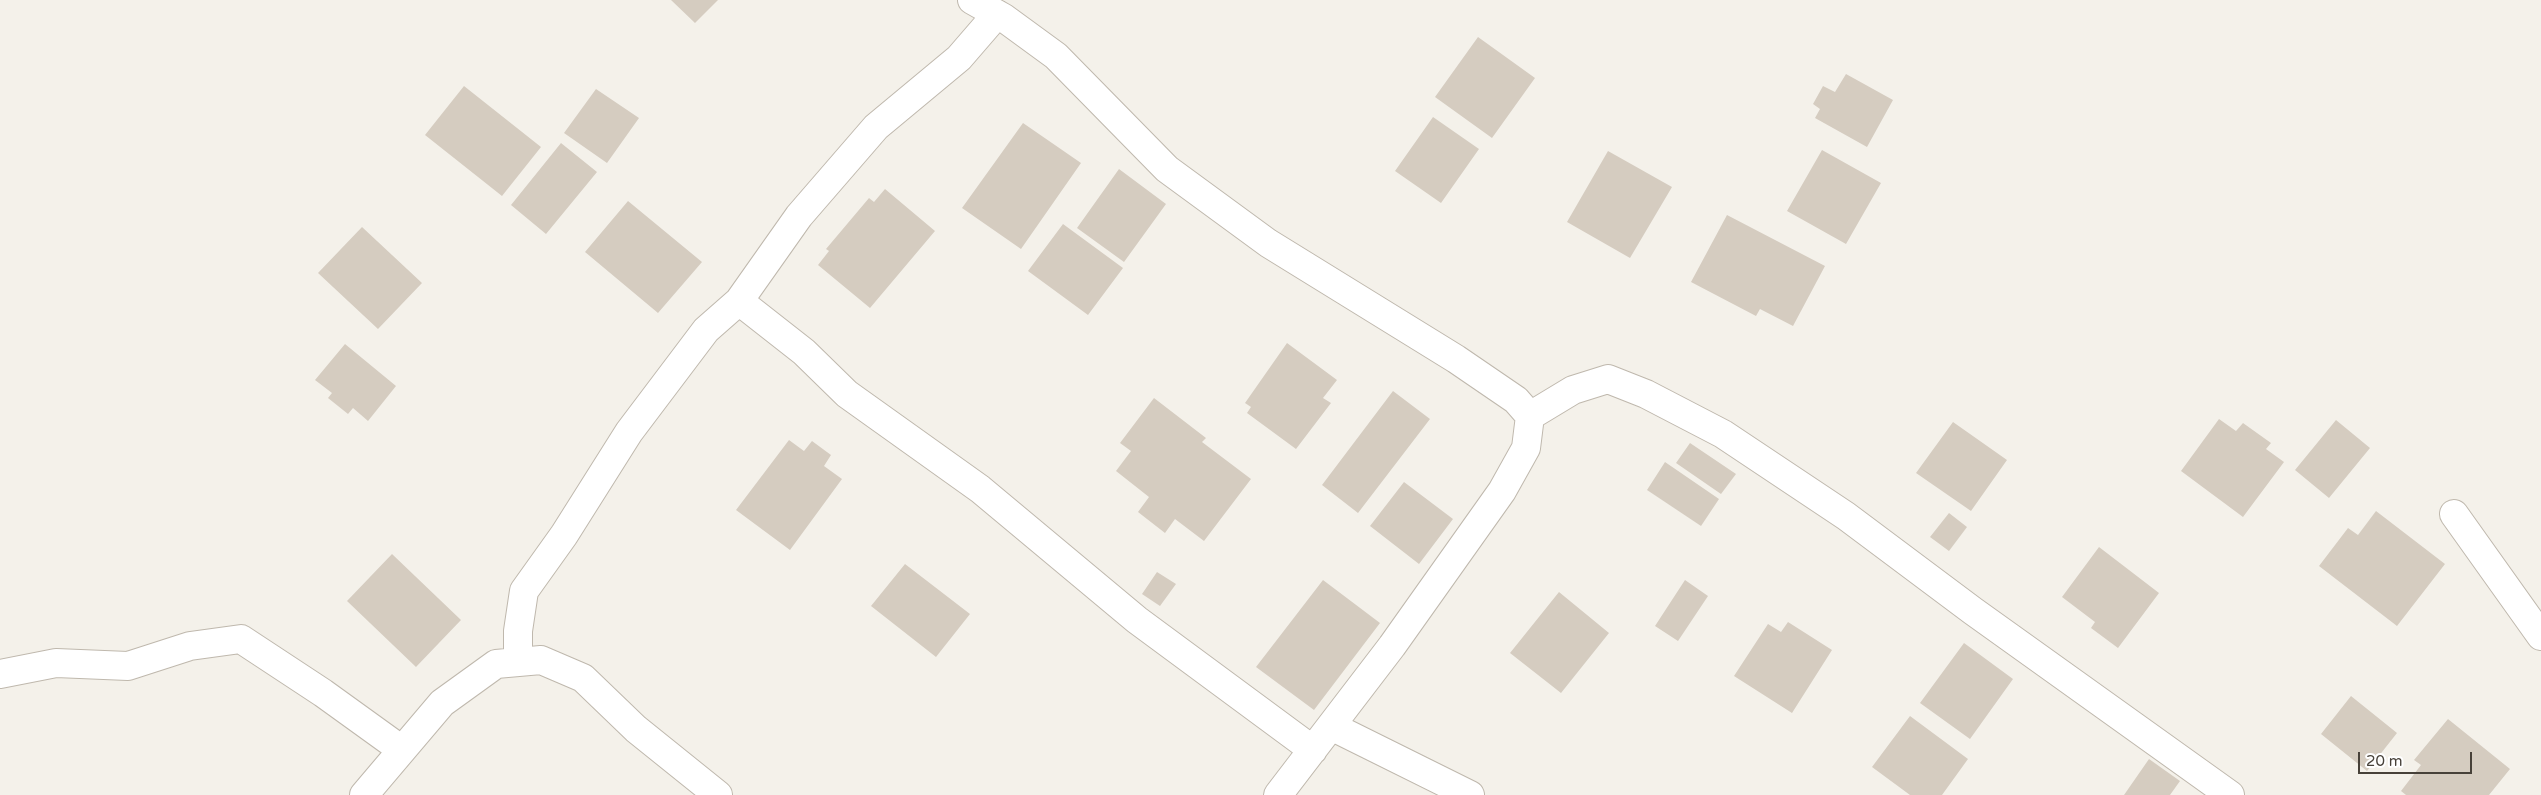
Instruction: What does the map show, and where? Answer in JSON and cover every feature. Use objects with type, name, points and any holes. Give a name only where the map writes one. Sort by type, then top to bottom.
[{"type":"street","points":[[972,0],[997,14],[1056,56],[1168,169],[1268,243],[1456,359],[1516,400],[1530,416],[1526,448],[1502,490],[1440,581],[1278,795]]},
{"type":"street","points":[[518,662],[518,631],[524,591],[564,534],[629,432],[706,330],[740,301],[799,216],[876,127],[959,58],[997,14]]},
{"type":"street","points":[[740,301],[804,352],[847,394],[980,489],[1137,620],[1313,750]]},
{"type":"street","points":[[1530,416],[1573,390],[1608,379],[1646,394],[1723,434],[1846,516],[1973,611],[2230,795]]},
{"type":"street","points":[[2454,514],[2541,636]]},
{"type":"street","points":[[0,674],[56,663],[128,666],[190,646],[241,639],[323,693],[402,750]]},
{"type":"street","points":[[364,795],[442,703],[496,664],[541,660],[584,678],[636,730],[718,795]]},
{"type":"street","points":[[1331,726],[1470,795]]},
{"type":"building","points":[[671,0],[718,0],[695,23]]},
{"type":"building","points":[[1478,37],[1535,78],[1492,138],[1435,97]]},
{"type":"building","points":[[1846,74],[1893,100],[1867,147],[1815,118],[1820,109],[1813,104],[1823,86],[1835,92]]},
{"type":"building","points":[[464,86],[541,147],[502,196],[425,135]]},
{"type":"building","points":[[596,89],[639,118],[607,163],[564,133]]},
{"type":"building","points":[[1433,117],[1479,149],[1441,203],[1395,171]]},
{"type":"building","points":[[1023,123],[1081,163],[1021,249],[962,208]]},
{"type":"building","points":[[561,143],[597,172],[546,234],[511,205]]},
{"type":"building","points":[[1822,150],[1881,183],[1846,244],[1787,211]]},
{"type":"building","points":[[1608,151],[1672,187],[1630,258],[1567,222]]},
{"type":"building","points":[[1119,169],[1166,204],[1124,262],[1077,228]]},
{"type":"building","points":[[885,189],[935,231],[870,308],[818,265],[829,251],[826,249],[869,198],[874,202]]},
{"type":"building","points":[[628,201],[702,262],[658,313],[585,252]]},
{"type":"building","points":[[1727,215],[1825,266],[1793,326],[1760,309],[1756,316],[1691,282]]},
{"type":"building","points":[[1063,224],[1123,268],[1088,315],[1028,271]]},
{"type":"building","points":[[362,227],[422,283],[378,329],[318,273]]},
{"type":"building","points":[[1287,343],[1337,380],[1323,398],[1331,403],[1296,449],[1247,413],[1251,407],[1245,403]]},
{"type":"building","points":[[345,344],[396,386],[368,421],[353,408],[348,414],[328,398],[332,393],[315,380]]},
{"type":"building","points":[[1393,391],[1430,419],[1358,513],[1322,485]]},
{"type":"building","points":[[1154,398],[1206,438],[1202,442],[1251,479],[1204,541],[1175,519],[1165,533],[1138,512],[1149,497],[1116,471],[1131,451],[1120,443]]},
{"type":"building","points":[[2219,419],[2236,431],[2243,423],[2271,443],[2266,449],[2284,462],[2243,517],[2181,471]]},
{"type":"building","points":[[2336,420],[2370,448],[2329,498],[2295,470]]},
{"type":"building","points":[[1953,422],[2007,460],[1971,511],[1916,473]]},
{"type":"building","points":[[789,440],[804,451],[812,441],[831,455],[824,466],[842,479],[790,550],[736,510]]},
{"type":"building","points":[[1690,443],[1736,474],[1721,494],[1676,463]]},
{"type":"building","points":[[1665,462],[1719,499],[1701,526],[1647,490]]},
{"type":"building","points":[[1404,482],[1453,519],[1419,564],[1370,526]]},
{"type":"building","points":[[2376,511],[2445,564],[2397,626],[2319,566],[2348,528],[2358,535]]},
{"type":"building","points":[[1949,513],[1967,527],[1949,551],[1930,537]]},
{"type":"building","points":[[2099,547],[2159,593],[2118,648],[2091,628],[2095,622],[2062,597]]},
{"type":"building","points":[[392,554],[461,620],[416,667],[347,601]]},
{"type":"building","points":[[905,564],[970,614],[936,657],[871,606]]},
{"type":"building","points":[[1157,572],[1176,584],[1160,606],[1142,594]]},
{"type":"building","points":[[1323,580],[1380,623],[1314,710],[1256,667]]},
{"type":"building","points":[[1685,580],[1708,596],[1678,641],[1655,626]]},
{"type":"building","points":[[1559,592],[1609,633],[1561,693],[1510,653]]},
{"type":"building","points":[[1788,622],[1832,650],[1792,713],[1734,676],[1768,624],[1781,632]]},
{"type":"building","points":[[1964,643],[2013,679],[1970,739],[1920,703]]},
{"type":"building","points":[[2351,696],[2397,733],[2367,771],[2321,734]]},
{"type":"building","points":[[1910,716],[1968,759],[1942,795],[1910,795],[1872,767]]},
{"type":"building","points":[[2448,719],[2510,769],[2489,795],[2406,795],[2401,791],[2421,765],[2414,760]]},
{"type":"building","points":[[2149,759],[2180,781],[2170,795],[2124,795]]}]
